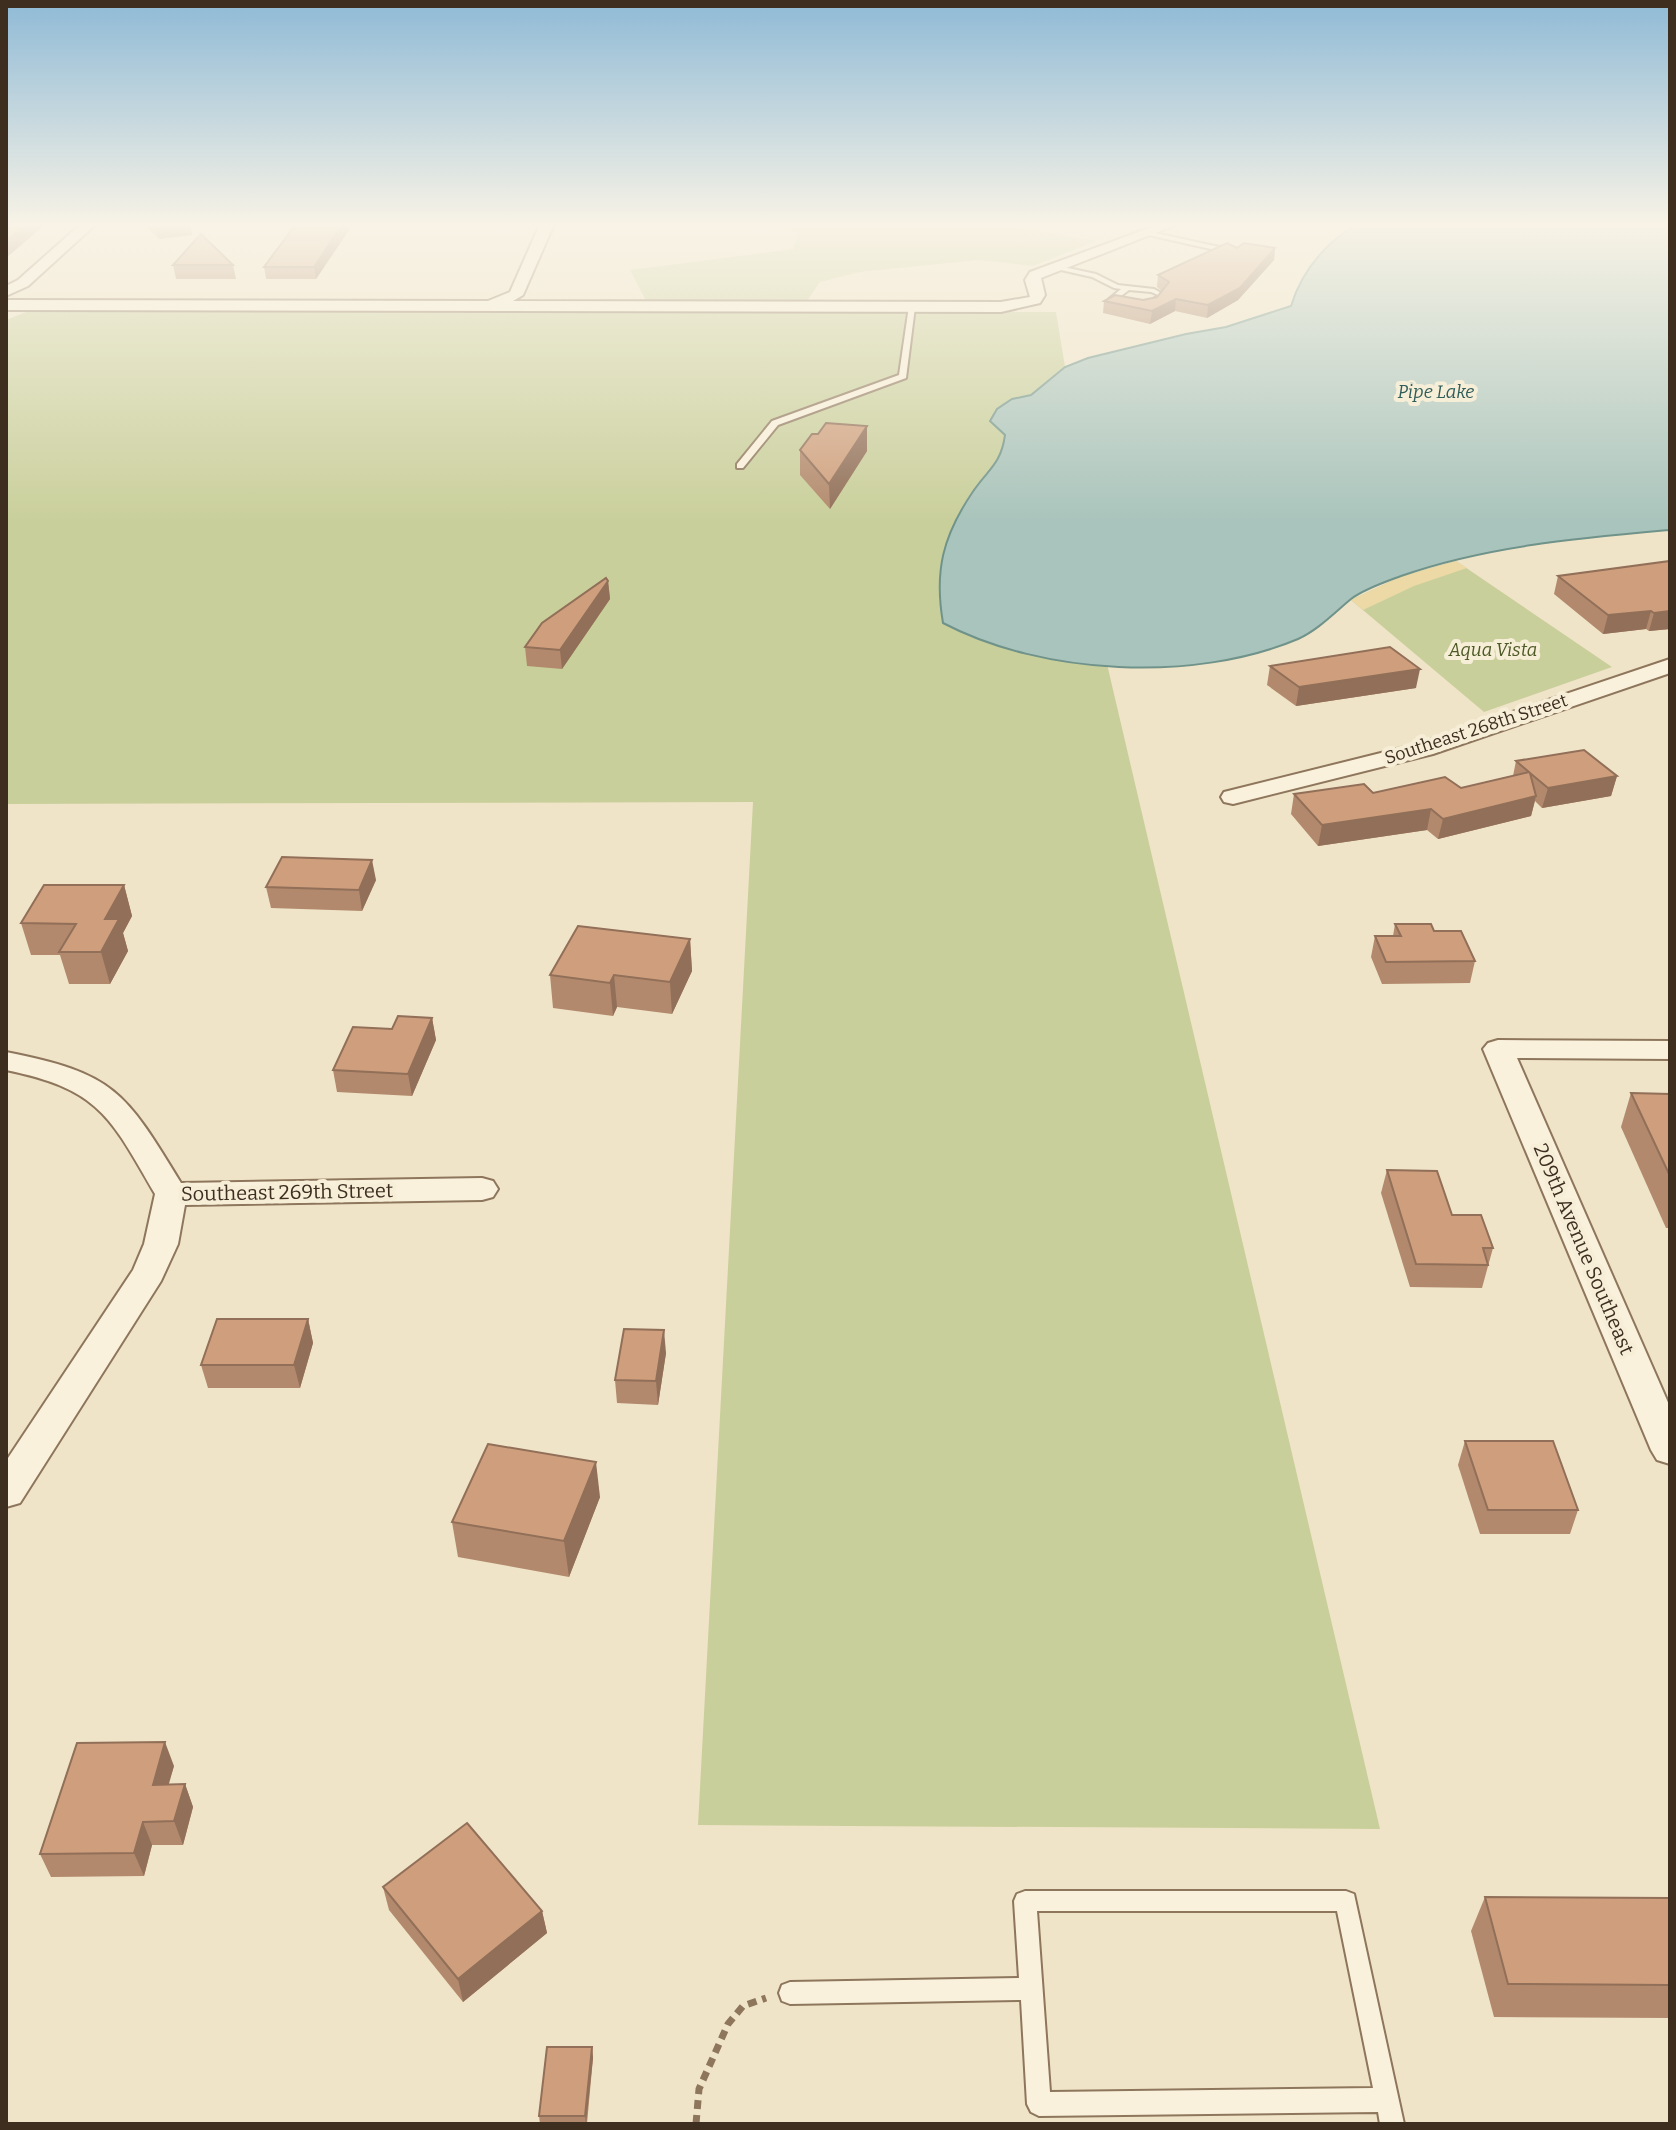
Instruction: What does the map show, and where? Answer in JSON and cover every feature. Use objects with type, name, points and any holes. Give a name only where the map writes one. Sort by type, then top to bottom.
[{"type":"street","name":"Southeast 268th Street","points":[[1233,797],[1425,749],[1670,666]]},
{"type":"street","name":"209th Avenue Southeast","points":[[1670,1050],[1498,1049],[1670,1450]]},
{"type":"street","name":"Southeast 269th Street","points":[[6,1061],[60,1074],[100,1093],[139,1141],[171,1194],[482,1189]]},
{"type":"street","points":[[6,1492],[149,1273],[161,1244],[171,1194]]},
{"type":"lane","points":[[740,466],[775,423],[903,376],[909,323]]},
{"type":"lane","points":[[1386,2100],[1039,2104],[1025,1901],[1346,1901],[1392,2124]]},
{"type":"lane","points":[[790,1993],[1031,1989]]},
{"type":"path","points":[[696,2124],[699,2089],[728,2024],[743,2006],[790,1993]]},
{"type":"green space","points":[[6,323],[1058,323],[1065,367],[1031,395],[1012,399],[1002,456],[973,491],[939,597],[943,622],[1003,647],[1107,664],[1380,1829],[698,1825],[753,802],[6,804]]},
{"type":"green space","name":"Aqua Vista","points":[[1456,561],[1612,667],[1484,712],[1351,600],[1400,577]]},
{"type":"sand","points":[[1456,561],[1467,568],[1414,586],[1363,610],[1351,600],[1400,577]]},
{"type":"water","name":"Pipe Lake","points":[[1237,323],[1670,323],[1670,530],[1500,550],[1433,566],[1362,592],[1298,639],[1257,653],[1213,662],[1166,667],[1071,663],[1026,654],[943,623],[940,587],[943,555],[962,509],[993,467],[1003,445],[1005,435],[990,421],[997,409],[1012,399],[1031,395],[1065,367],[1088,358]]},
{"type":"building","points":[[826,423],[867,426],[829,484],[800,450],[812,434],[818,434]]},
{"type":"building","points":[[1670,561],[1670,611],[1608,615],[1558,576]]},
{"type":"building","points":[[606,578],[608,581],[560,650],[525,647],[542,623]]},
{"type":"building","points":[[1390,647],[1420,669],[1299,687],[1270,666]]},
{"type":"building","points":[[1584,750],[1617,776],[1548,788],[1530,773],[1536,796],[1443,819],[1431,809],[1322,825],[1294,794],[1364,784],[1373,793],[1445,777],[1461,788],[1529,772],[1516,761]]},
{"type":"building","points":[[282,857],[372,860],[359,890],[266,887]]},
{"type":"building","points":[[44,885],[124,885],[105,919],[119,919],[101,952],[59,952],[76,924],[21,923]]},
{"type":"building","points":[[1395,924],[1431,924],[1434,931],[1461,931],[1475,961],[1386,962],[1375,936],[1401,936]]},
{"type":"building","points":[[578,926],[690,939],[670,982],[614,975],[610,983],[550,975]]},
{"type":"building","points":[[398,1016],[432,1018],[408,1074],[333,1070],[353,1027],[392,1029]]},
{"type":"building","points":[[1631,1093],[1670,1094],[1670,1176]]},
{"type":"building","points":[[1387,1170],[1437,1171],[1452,1215],[1481,1215],[1493,1248],[1483,1248],[1488,1265],[1416,1264]]},
{"type":"building","points":[[217,1319],[308,1319],[294,1365],[201,1365]]},
{"type":"building","points":[[624,1329],[664,1330],[656,1381],[615,1380]]},
{"type":"building","points":[[1465,1441],[1553,1441],[1578,1510],[1488,1510]]},
{"type":"building","points":[[488,1444],[596,1462],[564,1541],[452,1522]]},
{"type":"building","points":[[165,1742],[153,1785],[185,1784],[174,1821],[143,1822],[134,1853],[40,1854],[77,1743]]},
{"type":"building","points":[[467,1823],[542,1911],[458,1979],[383,1887]]},
{"type":"building","points":[[1485,1897],[1670,1898],[1670,1985],[1508,1984]]},
{"type":"building","points":[[547,2047],[592,2047],[585,2116],[539,2116]]}]
